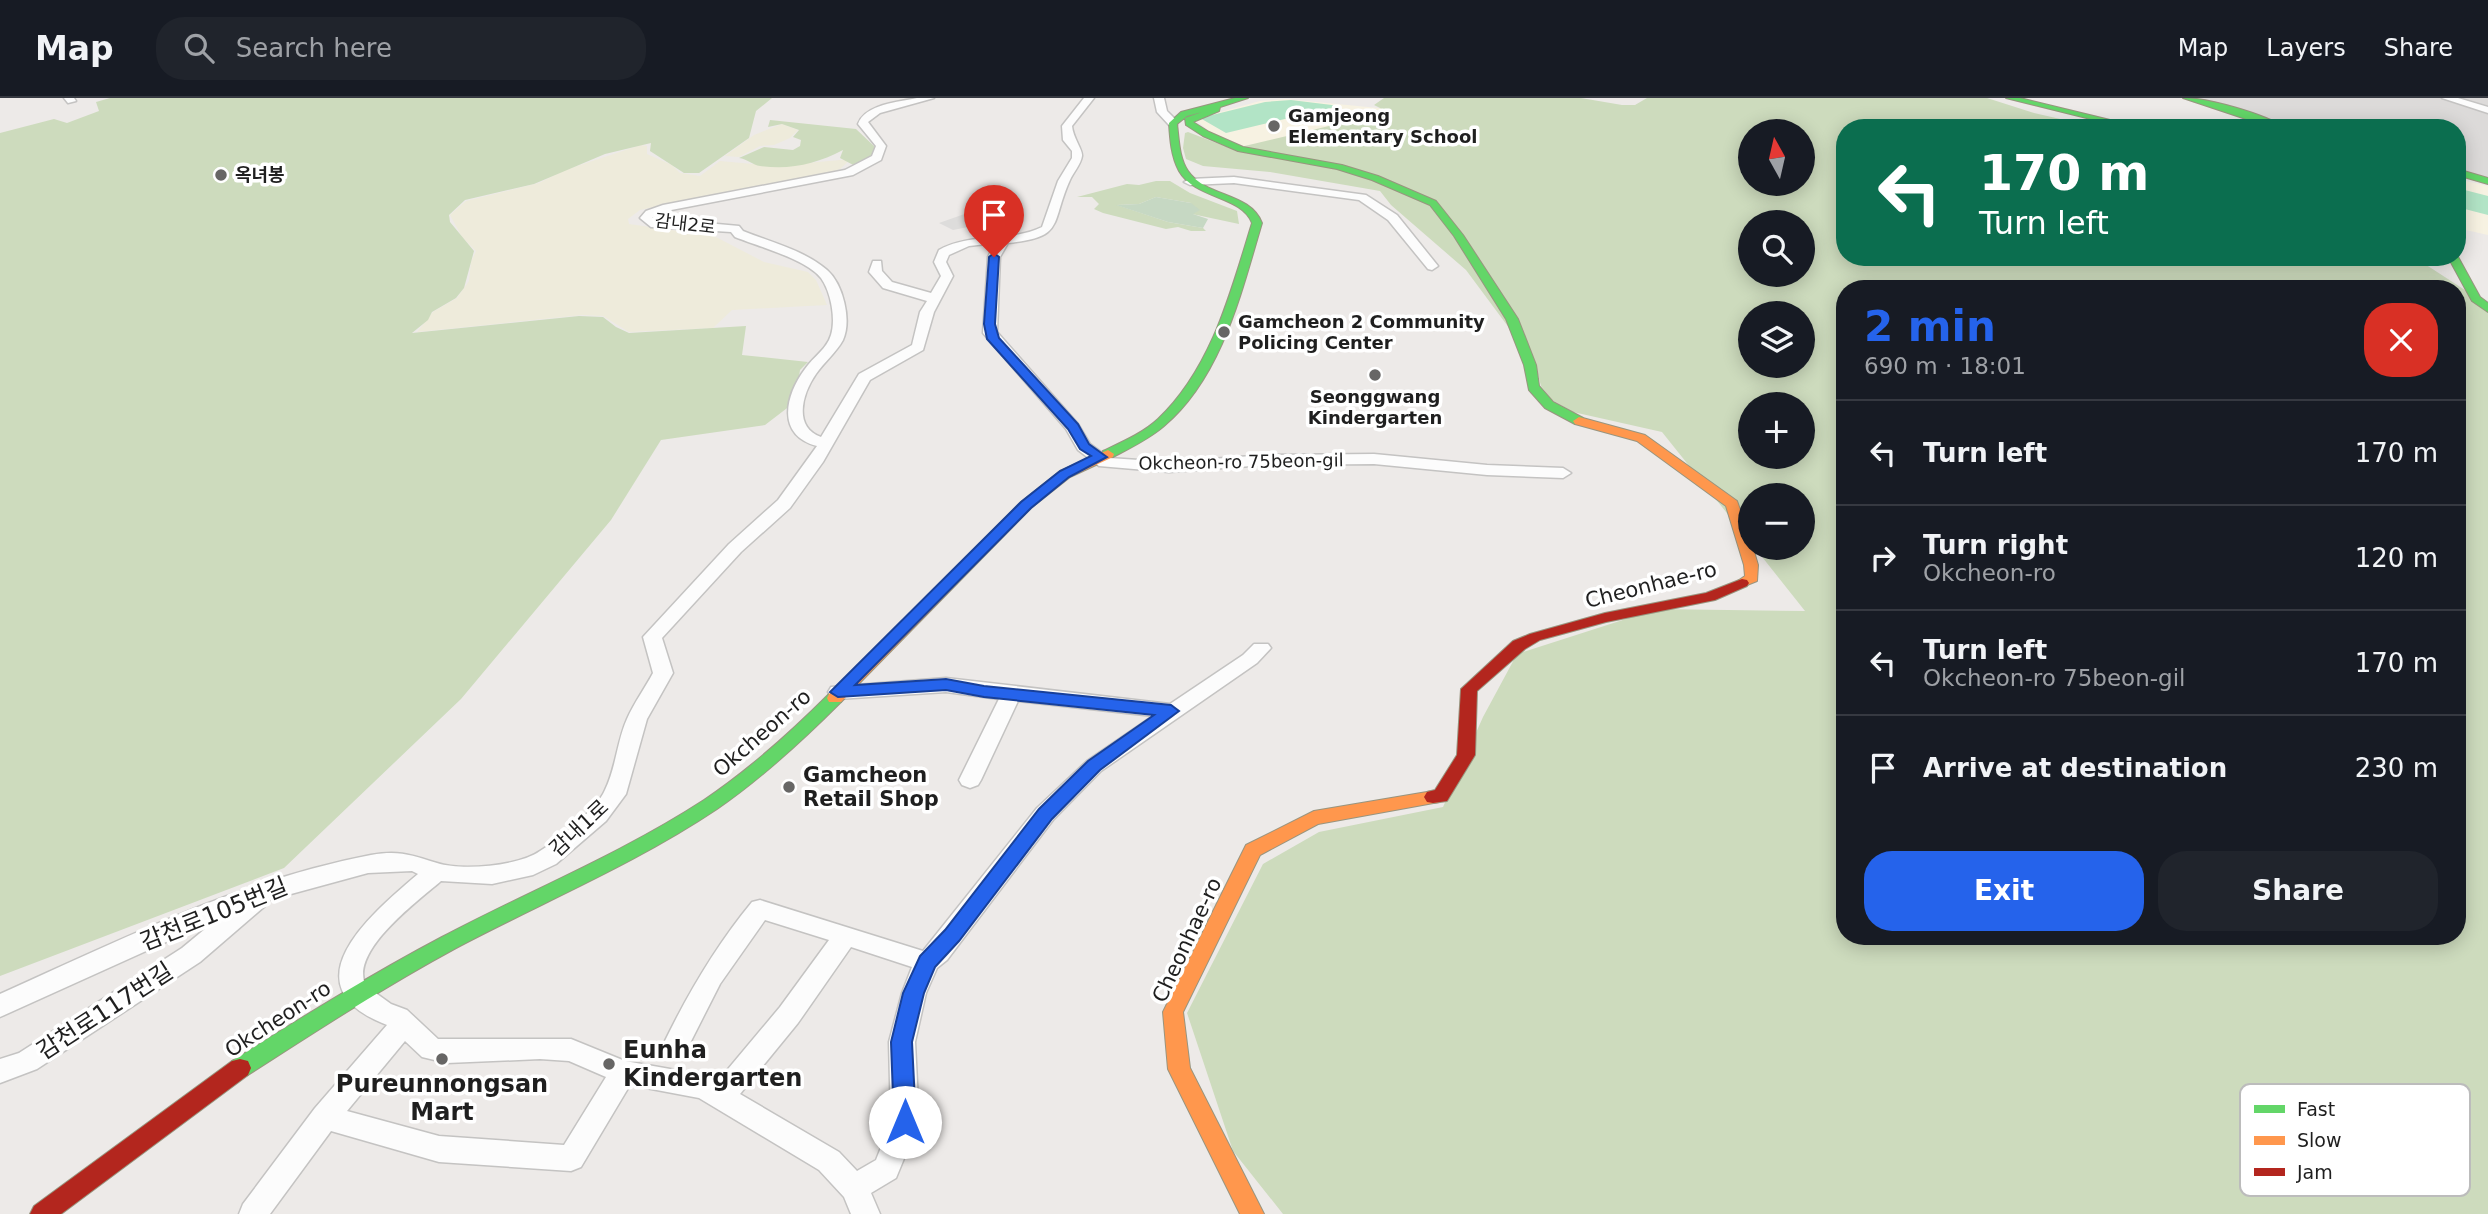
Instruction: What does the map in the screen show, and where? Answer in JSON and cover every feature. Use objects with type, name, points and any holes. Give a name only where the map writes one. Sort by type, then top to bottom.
[{"type":"street","name":"감내2로","points":[[825,443],[810,441],[800,435],[795,426],[797,405],[807,376],[832,346],[838,333],[838,309],[826,274],[802,260],[739,234],[735,229],[651,223],[646,218],[650,212],[663,208],[813,181],[857,169],[877,158],[881,146],[863,124],[867,117],[885,108],[929,98]]},
{"type":"street","name":"감내1로","points":[[436,872],[492,875],[525,869],[548,858],[598,815],[615,794],[637,719],[663,673],[652,637],[735,548],[784,504],[801,483],[864,377],[918,347],[926,312],[947,276],[940,262],[943,253],[964,243],[1003,241],[1044,231],[1052,222],[1064,181],[1077,158],[1077,151],[1068,140],[1066,131],[1073,116],[1089,98]]},
{"type":"street","points":[[1159,98],[1162,112],[1173,123],[1177,161],[1181,172],[1190,182],[1234,180],[1362,197],[1376,203],[1401,226],[1432,266]]},
{"type":"street","points":[[1173,123],[1184,114],[1216,103],[1244,98]]},
{"type":"street","points":[[2010,98],[2100,119]]},
{"type":"street","points":[[2187,98],[2257,119]]},
{"type":"street","points":[[2447,98],[2488,110]]},
{"type":"street","name":"Cheonhae-ro","points":[[1216,103],[1216,109],[1194,116],[1189,122],[1206,134],[1241,149],[1339,167],[1375,178],[1433,203],[1458,235],[1512,319],[1530,365],[1533,387],[1549,405],[1578,421],[1642,438],[1732,504],[1751,565],[1752,578],[1710,597],[1585,623],[1535,637],[1519,645],[1469,689],[1465,755],[1441,796],[1314,818],[1253,850],[1173,1012],[1179,1069],[1252,1214]]},
{"type":"street","points":[[2466,175],[2488,181]]},
{"type":"street","name":"Okcheon-ro","points":[[42,1214],[237,1070],[357,993],[448,943],[671,829],[711,804],[765,762],[817,716],[1026,505],[1065,474],[1134,440],[1163,421],[1189,387],[1214,345],[1230,309],[1255,231],[1255,217],[1248,208],[1190,182]]},
{"type":"street","points":[[1003,241],[994,257],[990,333],[1073,427],[1084,447],[1100,457]]},
{"type":"street","points":[[877,264],[875,272],[888,285],[934,299]]},
{"type":"street","points":[[2460,266],[2476,298],[2488,309]]},
{"type":"street","name":"Okcheon-ro 75beon-gil","points":[[1100,457],[1105,463],[1169,467],[1266,460],[1374,459],[1488,470],[1563,472]]},
{"type":"street","points":[[854,1188],[886,1169],[905,1122],[902,1042],[914,993],[927,962],[962,922],[1045,814],[1094,765],[1250,659],[1261,648]]},
{"type":"street","points":[[838,692],[946,685],[1171,711]]},
{"type":"street","points":[[970,780],[1011,694]]},
{"type":"street","name":"감천로105번길","points":[[0,1006],[185,923],[271,889],[367,863],[413,862],[436,872]]},
{"type":"street","points":[[436,872],[388,913],[366,938],[351,965],[351,986],[357,993],[403,1024],[431,1049],[447,1052],[540,1048],[571,1050],[623,1072],[704,1087],[829,1161],[854,1188],[866,1214]]},
{"type":"street","name":"감천로117번길","points":[[0,1071],[28,1061],[191,955],[271,889]]},
{"type":"street","points":[[675,1047],[692,1021],[704,989],[732,944],[760,909],[927,962]]},
{"type":"street","points":[[722,1096],[789,1015],[846,935]]},
{"type":"street","points":[[253,1214],[324,1117],[403,1024]]},
{"type":"street","points":[[324,1117],[439,1149],[571,1158],[623,1072]]},
{"type":"shaded area","points":[[2193,98],[2488,98],[2488,178],[2466,172],[2466,119],[2260,119]]},
{"type":"shaded area","name":"Gamjeong Elementary School","points":[[1286,99],[1388,109],[1390,112],[1285,140],[1244,146],[1210,132],[1195,119],[1260,101]]},
{"type":"shaded area","points":[[782,124],[798,130],[790,138],[774,145],[760,146],[739,157],[725,156],[754,135]]},
{"type":"shaded area","points":[[641,145],[647,146],[647,154],[672,165],[680,173],[700,176],[720,161],[774,166],[851,159],[840,169],[819,177],[640,210],[628,219],[629,224],[714,236],[764,262],[808,272],[816,280],[827,305],[732,310],[713,328],[629,332],[603,316],[582,315],[417,332],[433,312],[457,298],[469,281],[471,262],[476,251],[462,237],[450,215],[466,201],[539,183],[565,170]]},
{"type":"shaded area","points":[[2466,181],[2488,186],[2488,235],[2466,230]]},
{"type":"shaded area","points":[[973,211],[1002,220],[1004,224],[983,231],[973,226],[953,230],[939,223]]},
{"type":"green space","points":[[110,98],[772,98],[756,111],[749,138],[699,173],[684,173],[650,151],[651,143],[605,154],[534,184],[465,200],[449,215],[450,222],[474,251],[464,288],[456,298],[432,312],[428,320],[412,333],[579,316],[603,317],[629,333],[746,326],[742,355],[808,362],[800,370],[795,402],[765,425],[661,440],[611,520],[461,699],[284,868],[0,976],[0,133],[54,119],[67,123],[99,111],[96,102]]},
{"type":"green space","points":[[1384,98],[1581,98],[1635,105],[1647,98],[1987,98],[2060,119],[1836,119],[1836,266],[2428,266],[2449,280],[1836,280],[1836,945],[2466,945],[2466,291],[2488,305],[2488,1214],[1283,1214],[1233,1151],[1187,1013],[1263,864],[1319,832],[1443,807],[1483,717],[1517,654],[1657,609],[1805,611],[1765,560],[1815,560],[1815,483],[1738,483],[1738,527],[1662,432],[1573,412],[1552,400],[1541,386],[1535,363],[1466,270],[1391,205],[1380,191],[1270,172],[1203,166],[1186,159],[1183,148],[1185,133],[1232,149],[1388,112],[1374,105]]},
{"type":"green space","points":[[1291,100],[1340,106],[1226,133],[1200,118],[1265,102]]},
{"type":"green space","points":[[770,120],[856,129],[875,147],[873,156],[857,167],[840,158],[843,150],[823,159],[793,166],[760,166],[739,158],[764,147],[793,150],[800,146],[801,140],[793,137],[799,130],[782,124],[768,127]]},
{"type":"green space","points":[[1170,181],[1190,193],[1237,211],[1239,224],[1192,214],[1191,203],[1156,197],[1139,204],[1117,205],[1206,231],[1191,231],[1178,227],[1166,229],[1103,213],[1094,209],[1099,204],[1092,197],[1077,197],[1127,184],[1139,185]]},
{"type":"green space","points":[[2466,190],[2488,196],[2488,215],[2466,209]]},
{"type":"green space","points":[[1156,197],[1191,203],[1200,210],[1193,214],[1208,219],[1203,228],[1168,222],[1116,205],[1139,204]]},
{"type":"traffic: fast","points":[[1108,454],[1151,431],[1181,401],[1210,354],[1232,302],[1257,223],[1253,212],[1248,208],[1202,188],[1184,172],[1175,144],[1173,123],[1184,114],[1244,98]]},
{"type":"traffic: fast","points":[[2010,98],[2100,119]]},
{"type":"traffic: fast","points":[[2187,98],[2257,119]]},
{"type":"traffic: fast","points":[[1215,105],[1216,109],[1188,120],[1189,123],[1206,134],[1241,149],[1339,167],[1375,178],[1433,203],[1458,235],[1512,319],[1530,365],[1533,387],[1549,405],[1579,421]]},
{"type":"traffic: fast","points":[[2466,175],[2488,181]]},
{"type":"traffic: fast","points":[[2458,266],[2466,280]]},
{"type":"traffic: fast","points":[[2466,281],[2476,299],[2488,309]]},
{"type":"traffic: fast","points":[[240,1068],[423,957],[615,860],[679,824],[759,768],[835,698]]},
{"type":"traffic: slow","points":[[1579,421],[1641,438],[1732,504],[1751,565],[1752,578],[1742,583]]},
{"type":"traffic: slow","points":[[835,698],[1026,505],[1065,474],[1108,454]]},
{"type":"traffic: slow","points":[[1252,1214],[1179,1069],[1173,1012],[1253,850],[1314,818],[1433,797]]},
{"type":"traffic: jam","points":[[1433,797],[1441,796],[1466,755],[1469,689],[1519,645],[1535,637],[1605,618],[1710,597],[1742,583]]},
{"type":"traffic: jam","points":[[42,1214],[240,1068]]},
{"type":"place","name":"Gamjeong Elementary School","points":[[1274,126]]},
{"type":"place","name":"옥녀봉","points":[[221,175]]},
{"type":"place","name":"Gamcheon 2 Community Policing Center","points":[[1224,332]]},
{"type":"place","name":"Seonggwang Kindergarten","points":[[1375,375]]},
{"type":"place","name":"Gamcheon Retail Shop","points":[[789,787]]},
{"type":"place","name":"Pureunnongsan Mart","points":[[442,1059]]},
{"type":"place","name":"Eunha Kindergarten","points":[[609,1064]]},
{"type":"route","points":[[905,1122],[902,1042],[914,993],[927,962],[952,936],[1045,814],[1094,765],[1171,711],[946,685],[838,692],[1026,505],[1051,483],[1100,457],[1084,447],[1073,427],[993,339],[990,324],[994,257]]}]
